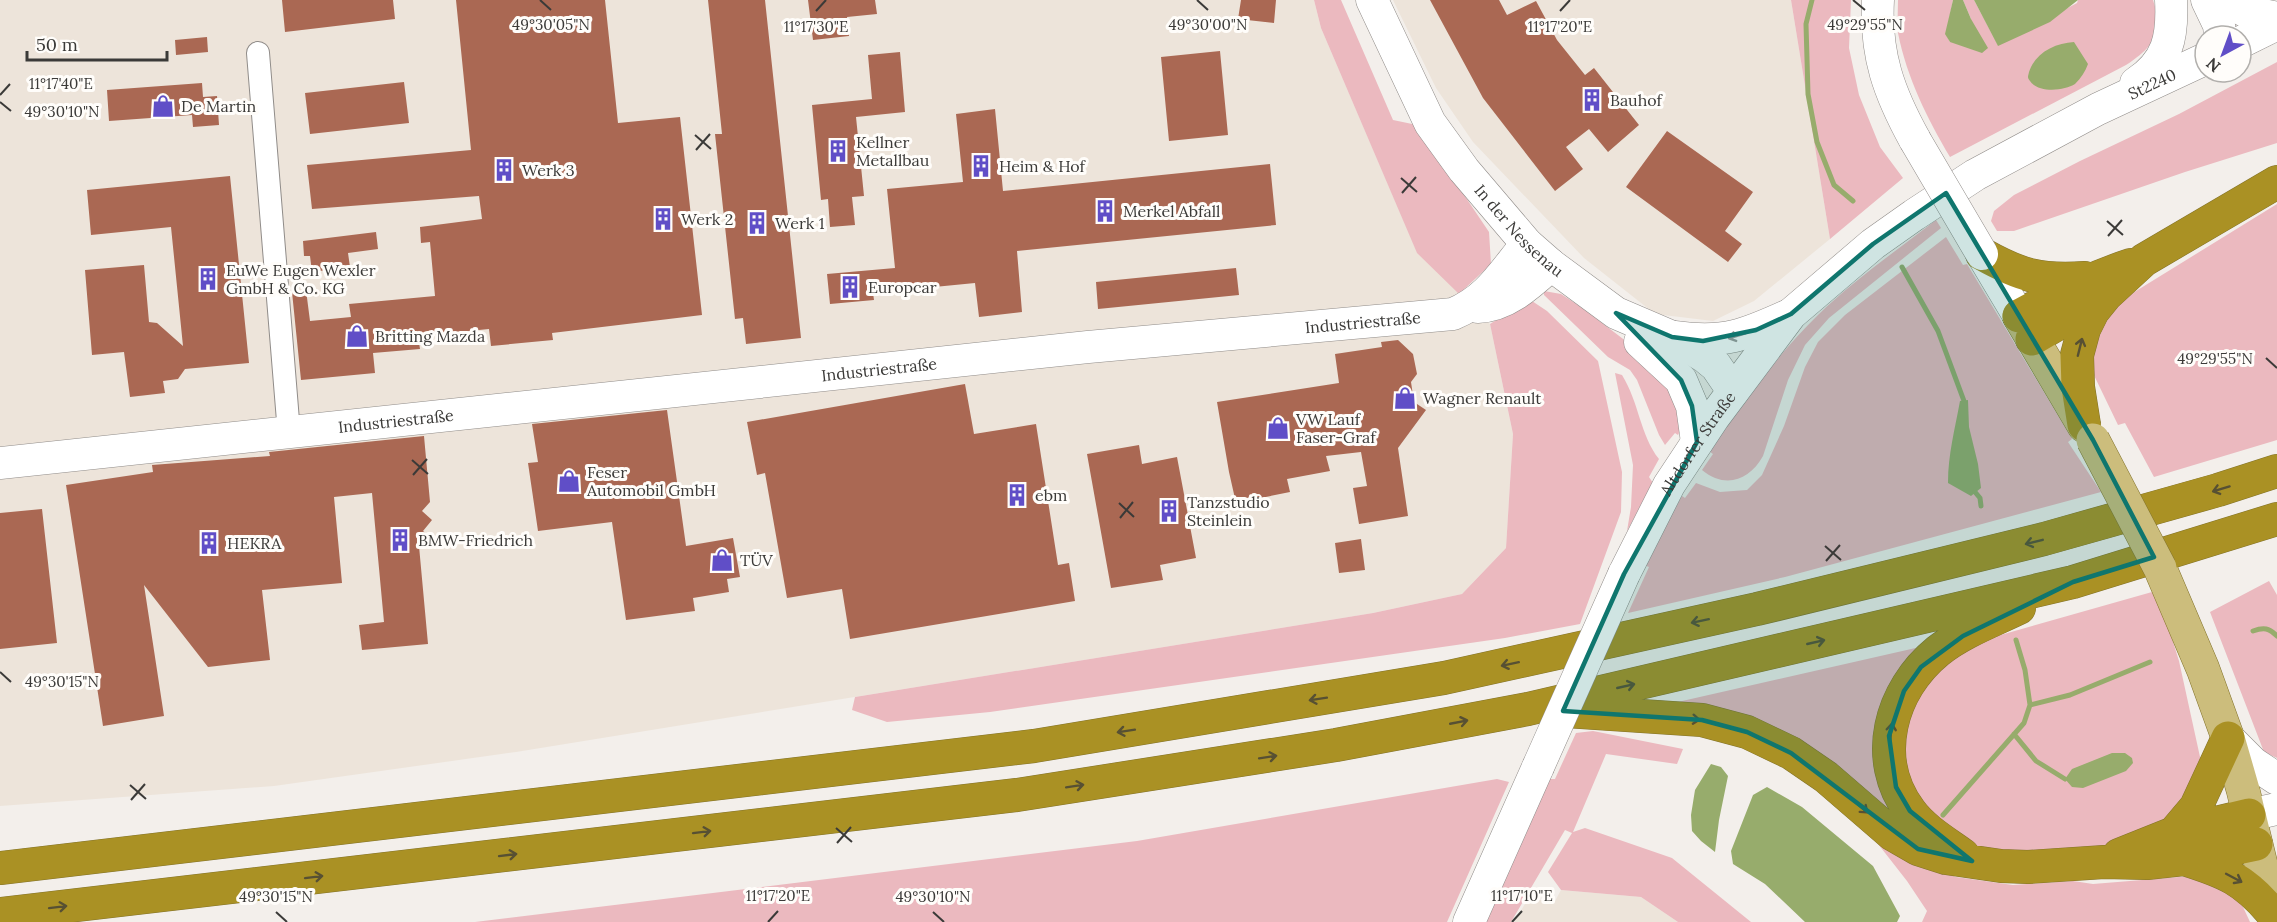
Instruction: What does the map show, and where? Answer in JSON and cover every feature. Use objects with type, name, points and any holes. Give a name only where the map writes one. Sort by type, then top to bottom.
[{"type":"highway","points":[[2026,327],[2101,286],[2277,182]]},
{"type":"highway","points":[[1982,254],[2010,270],[2031,277],[2101,286]]},
{"type":"highway","points":[[2088,433],[2078,387],[2077,355],[2084,329],[2101,286]]},
{"type":"highway","points":[[0,868],[1034,746],[1443,678],[1757,609],[2032,542],[2218,490],[2277,471]]},
{"type":"highway","points":[[0,914],[1017,795],[1325,747],[1528,709],[2073,582],[2277,519]]},
{"type":"highway","points":[[1972,861],[1936,836],[1910,812],[1896,787],[1889,736],[1893,715],[1909,683],[1921,667],[1939,650],[2073,582]]},
{"type":"highway","points":[[1528,709],[1702,720],[1747,732],[1791,753],[1826,777],[1892,834],[1918,849],[1946,858],[2001,866],[2028,867],[2104,862],[2265,827]]},
{"type":"highway","points":[[2179,846],[2228,738]]},
{"type":"highway","points":[[2179,846],[2241,881],[2259,896],[2276,920]]},
{"type":"main road","points":[[2026,327],[2136,520],[2183,621],[2265,827],[2276,920]]},
{"type":"street","name":"In der Nessenau","points":[[1372,0],[1430,123],[1464,170],[1527,244],[1551,265],[1616,313],[1672,337],[1716,366],[1733,391]]},
{"type":"street","points":[[1878,0],[1877,27],[1880,54],[1901,114],[2026,327]]},
{"type":"street","points":[[2172,0],[2193,27]]},
{"type":"street","points":[[2098,109],[2149,74],[2162,57],[2171,38],[2172,0]]},
{"type":"street","points":[[2207,0],[2219,24]]},
{"type":"street","points":[[2225,0],[2246,11],[2277,18]]},
{"type":"street","points":[[2253,36],[2277,24]]},
{"type":"street","points":[[258,53],[289,433]]},
{"type":"street","name":"St2240","points":[[2098,109],[2193,59]]},
{"type":"street","name":"Altdorfer Straße","points":[[1469,922],[1624,574],[1669,485],[1697,441],[1791,314],[1842,268],[1914,214],[2007,156],[2098,109]]},
{"type":"street","name":"Industriestraße","points":[[0,463],[1088,347],[1453,314],[1468,308],[1486,294],[1527,244]]},
{"type":"street","name":"Industriestraße","points":[[1468,308],[1487,307],[1503,300],[1528,287],[1551,265]]},
{"type":"street","name":"In der Nessenau","points":[[1616,313],[1640,342],[1704,381],[1733,391]]},
{"type":"street","points":[[1672,337],[1703,341],[1729,338],[1756,330],[1791,314]]},
{"type":"street","points":[[1640,342],[1681,380],[1689,394],[1697,441]]},
{"type":"street","points":[[2228,738],[2253,763],[2277,779]]},
{"type":"highlighted area","points":[[1946,193],[2093,440],[2154,557],[2073,582],[1963,636],[1921,667],[1904,691],[1889,736],[1896,787],[1910,811],[1972,861],[1918,849],[1791,753],[1747,732],[1702,720],[1563,711],[1624,574],[1697,442],[1692,406],[1681,380],[1616,313],[1672,337],[1703,341],[1756,330],[1791,314],[1873,244]]},
{"type":"shaded area","points":[[0,0],[1314,0],[1321,28],[1417,252],[1490,324],[1513,434],[1506,548],[1462,594],[1373,613],[516,752],[274,786],[0,806]]},
{"type":"shaded area","points":[[1314,0],[1341,0],[1393,120],[1417,125],[1489,232],[1491,264],[1459,294],[1417,253],[1321,28]]},
{"type":"shaded area","name":"Bauhof","points":[[1393,0],[1791,0],[1830,239],[1754,301],[1713,321],[1655,314],[1584,258],[1473,142],[1436,88]]},
{"type":"shaded area","points":[[1791,0],[1851,0],[1849,48],[1859,95],[1880,147],[1903,178],[1830,239]]},
{"type":"shaded area","points":[[1898,0],[1953,0],[1946,34],[1950,42],[1971,19],[1963,0],[1974,0],[1998,45],[2077,3],[2078,0],[2153,0],[2157,22],[2154,38],[2149,45],[2126,65],[1950,157],[1933,128],[1912,82],[1898,33]]},
{"type":"shaded area","points":[[1953,0],[1963,0],[1988,48],[1982,53],[1950,42],[1945,34]]},
{"type":"shaded area","points":[[1974,0],[2078,0],[2050,22],[1998,46]]},
{"type":"shaded area","points":[[2074,42],[2088,64],[2083,75],[2075,84],[2051,90],[2039,88],[2030,81],[2029,72],[2041,54],[2060,44]]},
{"type":"shaded area","points":[[2277,62],[2277,143],[2014,231],[1997,231],[1991,221],[1994,211],[2014,195],[2236,84],[2253,84],[2253,75]]},
{"type":"shaded area","points":[[2277,204],[2277,440],[2154,477],[2125,423],[2118,425],[2090,367],[2102,312]]},
{"type":"shaded area","points":[[1936,220],[1941,228],[1829,318],[1805,345],[1788,380],[1763,456],[1757,465],[1744,476],[1728,481],[1711,476],[1702,470],[1713,454],[1709,451],[1734,416],[1760,381],[1803,331],[1846,290]]},
{"type":"shaded area","points":[[1946,237],[1963,265],[1967,264],[2072,439],[2068,442],[2101,492],[1785,577],[1628,613],[1649,567],[1644,565],[1682,496],[1685,498],[1696,483],[1720,492],[1747,490],[1762,475],[1784,426],[1805,367],[1818,342],[1845,315]]},
{"type":"shaded area","points":[[1544,291],[1561,294],[1581,307],[1660,367],[1684,423],[1678,435],[1675,433],[1665,445],[1637,380],[1630,370],[1608,357],[1544,295]]},
{"type":"shaded area","points":[[1529,299],[1547,311],[1598,361],[1622,472],[1621,512],[1580,624],[1505,638],[990,712],[887,722],[852,710],[855,697],[1373,613],[1462,594],[1506,548],[1513,434],[1490,324]]},
{"type":"shaded area","points":[[1615,373],[1622,375],[1628,385],[1648,440],[1659,459],[1649,477],[1653,483],[1627,531],[1631,507],[1633,465]]},
{"type":"shaded area","points":[[1968,400],[1969,427],[1981,488],[1971,496],[1948,483],[1950,452],[1960,401]]},
{"type":"shaded area","points":[[2269,581],[2277,595],[2277,758],[2264,752],[2210,612]]},
{"type":"shaded area","points":[[2152,592],[2169,629],[2179,661],[2202,766],[2182,819],[2107,847],[2002,856],[1961,841],[1913,798],[1900,734],[1914,693],[1940,661],[1976,642]]},
{"type":"shaded area","points":[[1920,647],[1901,673],[1908,820],[1669,704]]},
{"type":"shaded area","points":[[1593,731],[1683,749],[1677,764],[1606,754],[1573,832],[1585,828],[1672,858],[1751,922],[1678,922],[1641,897],[1561,890],[1548,872],[1572,833],[1565,830],[1511,922],[1485,922],[1548,779],[1555,779],[1576,733]]},
{"type":"shaded area","points":[[2112,753],[2125,753],[2132,758],[2133,763],[2126,771],[2083,788],[2072,787],[2065,779],[2072,769]]},
{"type":"shaded area","points":[[1711,764],[1721,767],[1728,776],[1715,852],[1692,831],[1691,815],[1695,790]]},
{"type":"shaded area","points":[[1497,779],[1509,782],[1447,922],[475,922],[1137,841]]},
{"type":"shaded area","points":[[1767,787],[1802,807],[1873,866],[1900,916],[1897,922],[1805,922],[1765,884],[1733,864],[1731,851],[1753,795]]},
{"type":"shaded area","points":[[1871,835],[1908,858],[1956,877],[2013,885],[2073,881],[2093,884],[2191,876],[2237,894],[2250,922],[1922,922],[1927,911]]},
{"type":"shaded area","points":[[1561,890],[1641,897],[1678,922],[1514,922],[1528,899],[1555,901]]},
{"type":"building","points":[[282,0],[393,0],[395,19],[285,32]]},
{"type":"building","points":[[456,0],[605,0],[618,123],[680,117],[702,315],[552,333],[553,340],[491,346],[489,329],[418,336],[420,349],[373,353],[375,373],[301,380],[292,292],[306,290],[310,321],[351,317],[349,304],[435,296],[430,242],[421,243],[420,227],[482,219],[479,196],[312,209],[307,165],[471,150]]},
{"type":"building","points":[[708,0],[765,0],[801,338],[746,344],[743,318],[735,319],[715,134],[722,134]]},
{"type":"building","points":[[808,0],[875,0],[877,14],[847,17],[849,36],[813,40]]},
{"type":"building","points":[[1241,0],[1276,0],[1274,23],[1238,19]]},
{"type":"building","points":[[1430,0],[1499,0],[1507,15],[1536,1],[1557,40],[1585,75],[1594,68],[1639,125],[1608,152],[1589,129],[1566,147],[1583,169],[1555,191],[1483,98]]},
{"type":"building","points":[[207,37],[208,52],[176,55],[175,40]]},
{"type":"building","points":[[1220,51],[1228,135],[1169,141],[1161,57]]},
{"type":"building","points":[[900,52],[905,112],[856,117],[864,196],[852,197],[855,225],[830,227],[828,199],[821,200],[812,105],[872,99],[868,55]]},
{"type":"building","points":[[404,82],[409,123],[310,134],[305,93]]},
{"type":"building","name":"De Martin","points":[[202,83],[203,97],[217,96],[219,125],[193,127],[192,115],[109,121],[107,90]]},
{"type":"building","points":[[995,109],[1003,191],[1270,164],[1276,225],[1017,251],[1022,312],[979,317],[975,283],[873,293],[874,300],[830,304],[827,274],[895,268],[887,189],[963,182],[956,114]]},
{"type":"building","points":[[1667,131],[1753,192],[1725,231],[1742,244],[1728,262],[1626,187]]},
{"type":"building","points":[[230,176],[249,363],[185,369],[178,379],[163,381],[165,393],[130,397],[124,352],[92,355],[85,270],[144,265],[149,322],[157,323],[183,346],[171,227],[91,235],[87,190]]},
{"type":"building","points":[[376,232],[378,249],[348,253],[350,267],[312,272],[310,256],[304,256],[303,241]]},
{"type":"building","points":[[1236,268],[1239,295],[1098,309],[1096,282]]},
{"type":"building","points":[[1398,340],[1413,354],[1417,374],[1411,382],[1414,402],[1426,410],[1398,448],[1408,516],[1359,524],[1353,488],[1367,486],[1361,452],[1326,456],[1330,471],[1287,479],[1290,492],[1236,503],[1217,402],[1339,383],[1335,354],[1382,347],[1381,342]]},
{"type":"building","points":[[965,384],[974,434],[1036,424],[1058,565],[1069,563],[1075,601],[850,639],[842,589],[787,598],[765,473],[757,475],[747,422]]},
{"type":"building","points":[[667,410],[686,546],[733,538],[740,577],[727,579],[729,592],[693,598],[695,611],[626,620],[612,522],[538,531],[528,463],[538,462],[532,424]]},
{"type":"building","points":[[424,436],[430,502],[422,511],[432,520],[423,531],[428,535],[419,546],[428,644],[362,650],[359,625],[384,622],[372,493],[334,497],[342,583],[262,590],[270,660],[208,667],[144,585],[164,716],[103,726],[66,485],[153,472],[152,465],[270,456],[269,452]]},
{"type":"building","points":[[1139,445],[1142,464],[1177,457],[1196,558],[1160,565],[1163,580],[1111,588],[1087,454]]},
{"type":"building","points":[[42,509],[57,643],[0,649],[0,513]]},
{"type":"building","points":[[1361,539],[1365,570],[1339,573],[1335,543]]},
{"type":"waterway","points":[[1812,0],[1806,24],[1808,94],[1817,142],[1834,185],[1853,201]]},
{"type":"waterway","points":[[1902,267],[1938,331],[1964,401]]},
{"type":"waterway","points":[[1975,492],[1980,498],[1981,506]]},
{"type":"waterway","points":[[2253,631],[2266,629],[2277,636]]},
{"type":"waterway","points":[[1943,815],[2024,723],[2030,705],[2025,670],[2016,640]]},
{"type":"waterway","points":[[2030,705],[2070,695],[2150,662]]},
{"type":"waterway","points":[[2014,734],[2036,761],[2065,779]]},
{"type":"place","name":"Bauhof","points":[[1592,100]]},
{"type":"place","name":"De Martin","points":[[163,106]]},
{"type":"place","name":"Kellner Metallbau","points":[[838,151]]},
{"type":"place","name":"Heim & Hof","points":[[981,166]]},
{"type":"place","name":"Werk 3","points":[[504,170]]},
{"type":"place","name":"Merkel Abfall","points":[[1105,211]]},
{"type":"place","name":"Werk 2","points":[[663,219]]},
{"type":"place","name":"Werk 1","points":[[757,223]]},
{"type":"place","name":"EuWe Eugen Wexler GmbH & Co. KG","points":[[208,279]]},
{"type":"place","name":"Europcar","points":[[850,287]]},
{"type":"place","name":"Britting Mazda","points":[[357,336]]},
{"type":"place","name":"Wagner Renault","points":[[1405,398]]},
{"type":"place","name":"VW Lauf Faser-Graf","points":[[1278,428]]},
{"type":"place","name":"Feser Automobil GmbH","points":[[569,481]]},
{"type":"place","name":"ebm","points":[[1017,495]]},
{"type":"place","name":"Tanzstudio Steinlein","points":[[1169,511]]},
{"type":"place","name":"BMW-Friedrich","points":[[400,540]]},
{"type":"place","name":"HEKRA","points":[[209,543]]},
{"type":"place","name":"TÜV","points":[[722,560]]}]
